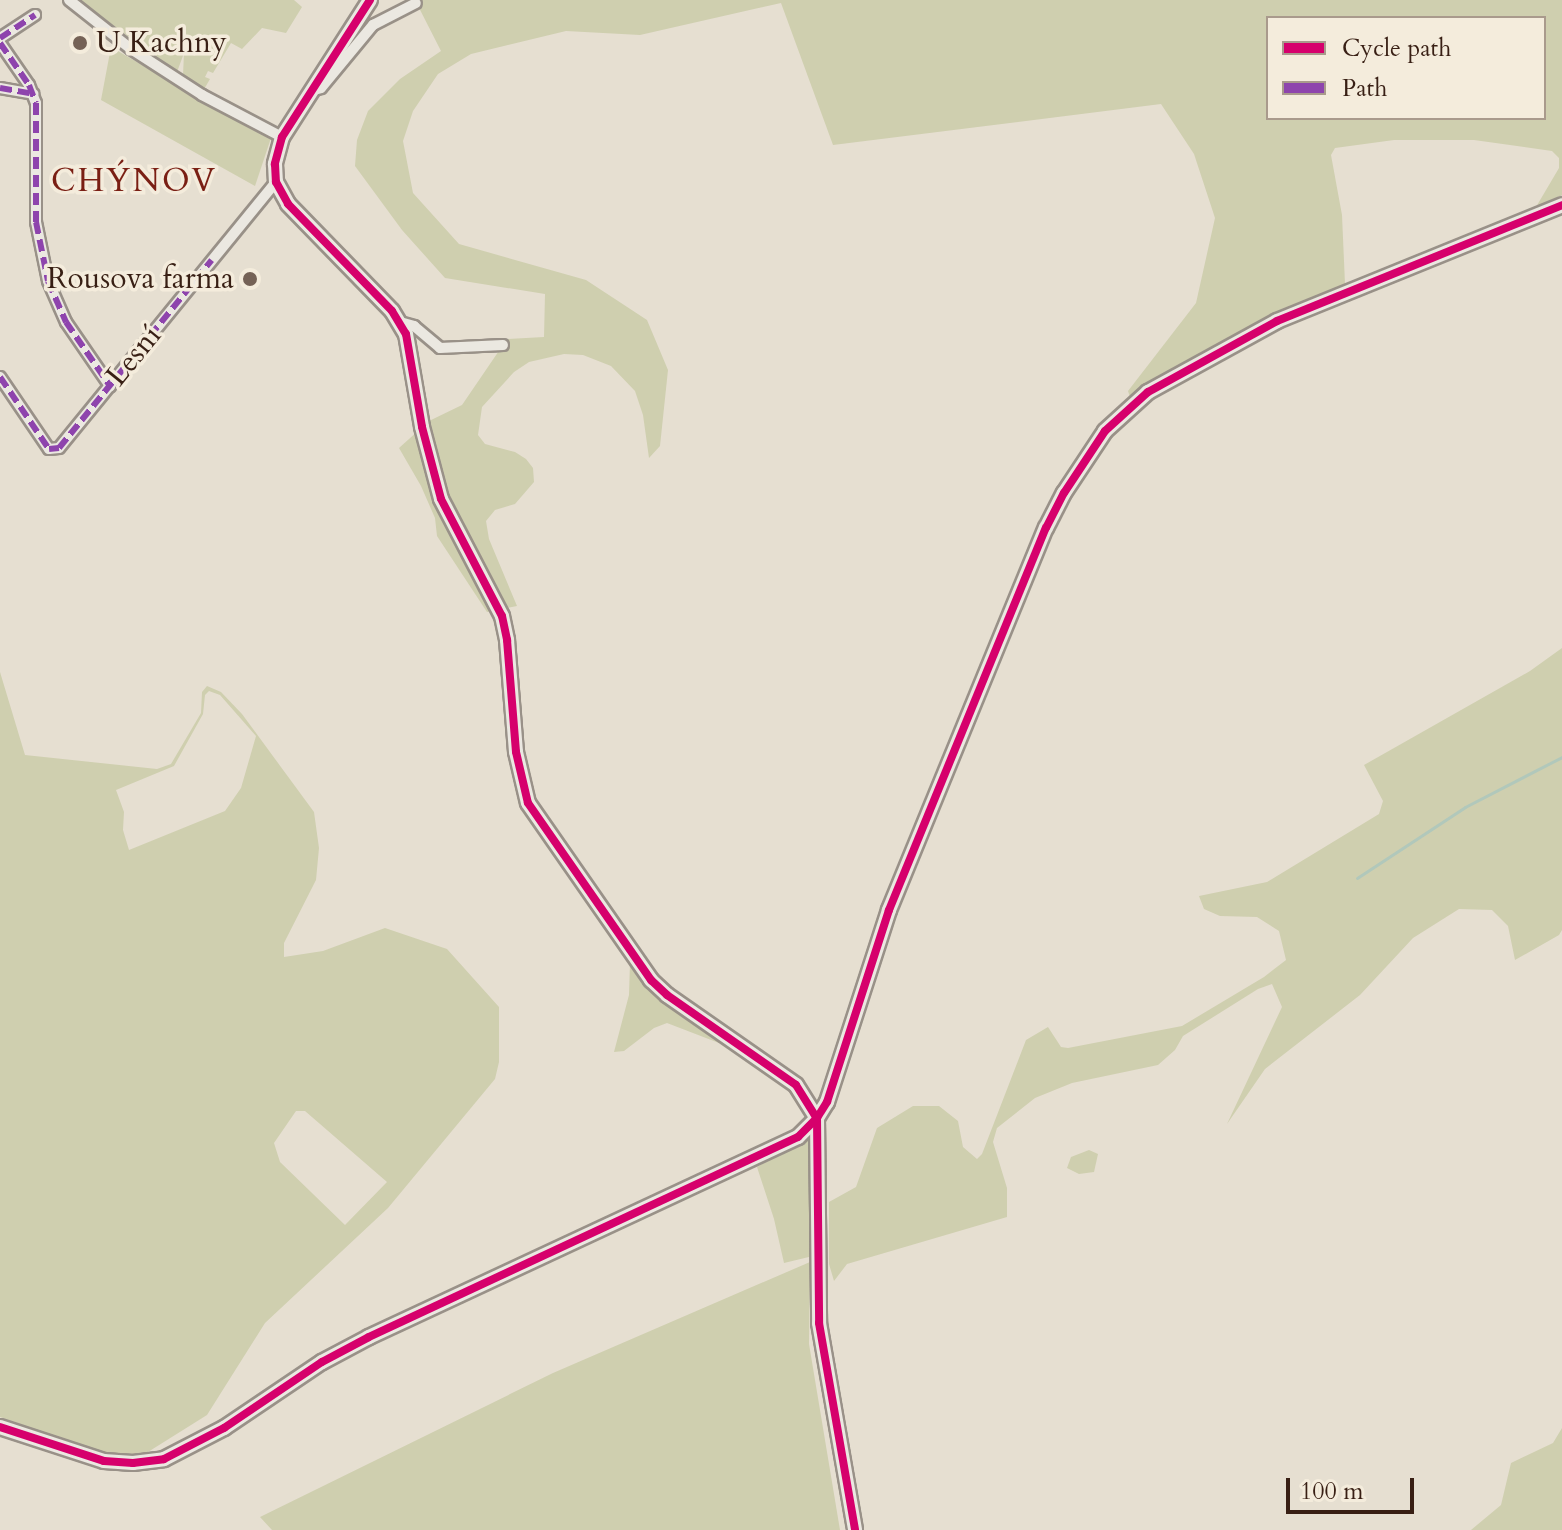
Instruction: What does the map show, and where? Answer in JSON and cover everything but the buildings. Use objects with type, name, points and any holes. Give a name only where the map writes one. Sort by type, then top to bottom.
[{"type":"street","points":[[69,0],[131,49],[202,95],[282,137]]},
{"type":"street","points":[[370,0],[282,137],[275,164],[276,182],[288,204],[400,322],[410,343],[422,427],[441,499],[502,616],[507,640],[516,752],[528,803],[651,980],[667,995],[796,1085],[817,1118],[819,1323],[855,1530]]},
{"type":"street","points":[[312,90],[321,88],[373,25],[416,3]]},
{"type":"street","points":[[35,15],[0,40],[36,103],[36,222],[48,281],[66,322],[110,386]]},
{"type":"street","points":[[0,88],[33,94]]},
{"type":"street","name":"Lesní","points":[[0,377],[49,449],[59,448],[276,182]]},
{"type":"street","points":[[0,1427],[104,1461],[133,1463],[174,1455],[224,1428],[322,1362],[369,1337],[740,1167],[798,1137],[817,1118],[829,1095],[889,910],[1046,528],[1070,483],[1105,431],[1148,392],[1277,321],[1562,205]]},
{"type":"street","points":[[400,322],[414,326],[440,348],[503,345]]},
{"type":"green space","points":[[78,0],[294,0],[302,7],[286,33],[262,28],[242,49],[231,43],[213,73],[208,71],[205,77],[210,79],[203,91],[183,75],[184,53],[177,72]]},
{"type":"green space","points":[[415,0],[1562,0],[1562,195],[1536,207],[1559,168],[1559,158],[1552,151],[1474,140],[1394,140],[1335,148],[1331,155],[1342,215],[1345,284],[1180,367],[1130,397],[1128,391],[1196,303],[1215,218],[1194,154],[1161,104],[833,145],[781,3],[640,35],[566,31],[471,54],[438,74],[413,111],[403,141],[413,193],[459,244],[586,280],[647,320],[668,370],[660,446],[649,458],[643,415],[635,391],[611,366],[583,355],[564,354],[529,362],[514,372],[482,407],[478,435],[485,444],[515,452],[526,459],[533,468],[534,482],[515,504],[495,510],[486,521],[489,539],[517,606],[487,612],[437,536],[435,518],[399,448],[429,421],[462,405],[507,339],[544,337],[545,294],[445,278],[402,230],[355,166],[357,140],[368,111],[400,79],[441,51]]},
{"type":"green space","points":[[111,47],[199,98],[272,135],[255,186],[101,100]]},
{"type":"green space","points":[[1562,648],[1562,930],[1559,935],[1515,960],[1508,926],[1492,910],[1459,909],[1413,938],[1360,995],[1265,1069],[1227,1124],[1282,1007],[1272,984],[1258,989],[1183,1036],[1175,1050],[1158,1065],[1072,1083],[1035,1098],[997,1128],[993,1142],[1007,1188],[1007,1217],[847,1264],[834,1281],[829,1264],[829,1202],[856,1187],[877,1128],[913,1106],[939,1106],[958,1121],[963,1147],[977,1159],[982,1154],[1026,1040],[1048,1027],[1061,1047],[1068,1048],[1182,1026],[1264,977],[1286,960],[1279,931],[1257,917],[1220,916],[1204,909],[1199,896],[1267,882],[1379,814],[1383,801],[1364,765],[1530,671]]},
{"type":"green space","points":[[0,672],[25,755],[157,769],[171,764],[201,713],[202,692],[207,686],[221,692],[242,714],[314,812],[319,848],[316,880],[284,943],[284,957],[323,951],[385,928],[447,949],[499,1007],[499,1062],[495,1079],[388,1208],[265,1323],[207,1415],[132,1462],[0,1417]],"holes":[[[209,691],[220,695],[256,736],[241,788],[225,811],[129,850],[123,830],[124,812],[116,790],[174,766],[203,714],[205,695]],[[296,1111],[305,1111],[387,1182],[345,1225],[280,1162],[274,1143]]]},
{"type":"green space","points":[[630,963],[659,997],[722,1039],[719,1043],[667,1023],[654,1028],[624,1051],[614,1052],[629,995]]},
{"type":"green space","points":[[809,1137],[813,1256],[784,1263],[757,1167]]},
{"type":"green space","points":[[1089,1150],[1098,1154],[1094,1172],[1079,1174],[1067,1168],[1071,1157]]},
{"type":"green space","points":[[810,1262],[809,1344],[840,1530],[272,1530],[260,1517],[553,1373]]},
{"type":"green space","points":[[1562,1428],[1562,1530],[1471,1530],[1501,1505],[1511,1463],[1553,1443]]},
{"type":"waterway","points":[[1357,878],[1465,807],[1562,757]]},
{"type":"marked path","points":[[0,38],[35,15]]},
{"type":"marked path","points":[[0,43],[29,85],[36,103],[36,222],[48,281],[66,322],[110,386]]},
{"type":"marked path","points":[[0,88],[33,94]]},
{"type":"marked path","points":[[0,377],[49,449],[59,448],[212,260]]},
{"type":"cycle path","points":[[370,0],[282,137],[275,164],[276,182],[288,204],[392,311],[406,334],[422,427],[441,499],[502,616],[507,640],[516,752],[528,803],[651,980],[667,995],[796,1085],[817,1118],[819,1323],[855,1530]]},
{"type":"cycle path","points":[[0,1427],[104,1461],[133,1463],[164,1459],[224,1428],[322,1362],[369,1337],[798,1137],[817,1118],[827,1102],[889,910],[1046,528],[1064,493],[1105,431],[1148,392],[1277,321],[1562,205]]},
{"type":"place","name":"U Kachny","points":[[80,43]]},
{"type":"place","name":"Rousova farma","points":[[250,279]]},
{"type":"district","name":"CHÝNOV","points":[[134,181]]}]
